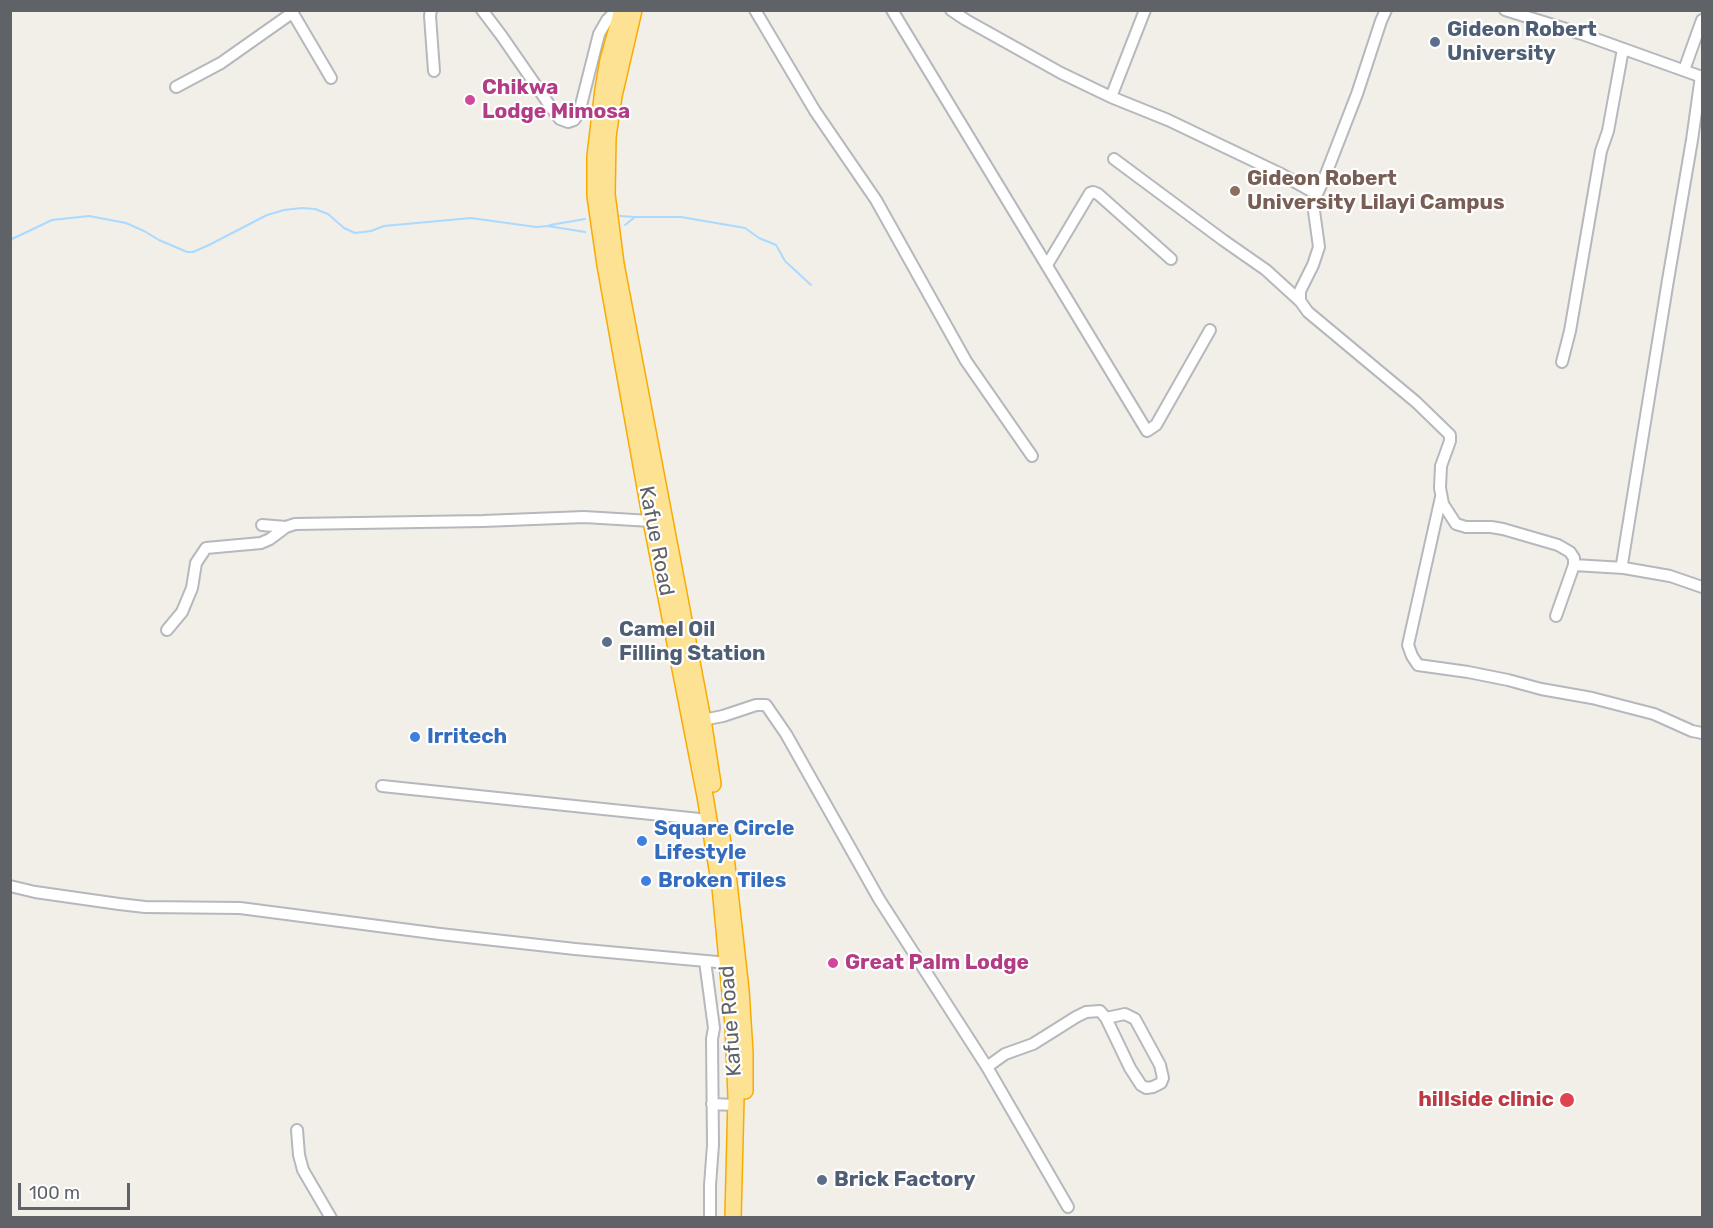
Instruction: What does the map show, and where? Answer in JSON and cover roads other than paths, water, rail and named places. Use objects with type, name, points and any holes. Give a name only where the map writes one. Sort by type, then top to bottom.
[{"type":"highway","name":"Kafue Road","points":[[622,10],[603,89],[594,185],[605,265],[720,887],[733,1025],[735,1105],[733,1218]]},
{"type":"highway","name":"Kafue Road","points":[[634,10],[614,96],[608,137],[607,194],[616,264],[703,720],[727,865],[741,990],[745,1053],[743,1218]]},
{"type":"street","points":[[431,10],[434,71]]},
{"type":"street","points":[[482,10],[555,113],[560,119],[568,122],[574,120],[579,113],[598,34],[617,10]]},
{"type":"street","points":[[755,10],[815,111],[876,200],[966,361],[1032,456]]},
{"type":"street","points":[[892,10],[1147,431],[1156,425],[1210,330]]},
{"type":"street","points":[[951,10],[1060,73],[1168,120],[1279,173],[1317,194]]},
{"type":"street","points":[[1111,96],[1145,10]]},
{"type":"street","points":[[1300,301],[1300,291],[1313,265],[1318,247],[1314,211],[1317,194],[1357,94],[1386,10]]},
{"type":"street","points":[[1505,10],[1702,76],[1622,564],[1624,568]]},
{"type":"street","points":[[176,87],[215,66],[292,12],[331,78]]},
{"type":"street","points":[[1684,70],[1702,20]]},
{"type":"street","points":[[1562,362],[1570,331],[1601,151],[1607,137],[1623,49]]},
{"type":"street","points":[[1114,159],[1266,270],[1300,301],[1308,312],[1416,402],[1450,435],[1441,466],[1440,488],[1441,497],[1449,514],[1458,525],[1497,528],[1558,545],[1573,555],[1574,565],[1556,616]]},
{"type":"street","points":[[1047,265],[1093,192],[1171,259]]},
{"type":"street","points":[[1441,497],[1408,645],[1418,665],[1468,672],[1540,689],[1592,698],[1654,714],[1692,731],[1702,733]]},
{"type":"street","points":[[262,525],[286,527],[300,523],[441,522],[584,517],[651,521]]},
{"type":"street","points":[[167,630],[182,612],[192,588],[196,563],[206,548],[261,543],[286,527]]},
{"type":"street","points":[[1574,565],[1624,568],[1670,576],[1702,588]]},
{"type":"street","points":[[703,720],[756,705],[766,705],[786,734],[879,898],[987,1067],[1068,1207]]},
{"type":"street","points":[[382,786],[709,820]]},
{"type":"street","points":[[10,886],[35,892],[145,907],[240,908],[440,934],[728,963]]},
{"type":"street","points":[[697,1218],[710,1217],[713,1145],[712,1039],[714,1028],[705,961]]},
{"type":"street","points":[[987,1067],[1005,1054],[1034,1044],[1086,1012],[1100,1011],[1106,1018],[1130,1068],[1141,1085],[1146,1088],[1161,1083],[1163,1078],[1160,1065],[1135,1019],[1125,1014],[1106,1018]]},
{"type":"street","points":[[712,1104],[735,1105]]},
{"type":"street","points":[[297,1130],[303,1170],[331,1218]]},
{"type":"waterway","points":[[10,240],[52,220],[89,216],[126,223],[159,240],[187,252],[193,252],[267,215],[302,208],[315,209],[328,214],[344,228],[355,233],[371,231],[384,226],[471,218],[585,232]]},
{"type":"waterway","points":[[620,216],[635,217]]},
{"type":"waterway","points":[[625,225],[635,217],[681,217],[745,228],[759,238],[776,245],[785,261],[811,285]]},
{"type":"waterway","points":[[550,225],[585,219]]},
{"type":"place","name":"Gideon Robert University","points":[[1435,42]]},
{"type":"place","name":"Chikwa Lodge Mimosa","points":[[470,100]]},
{"type":"place","name":"Gideon Robert University Lilayi Campus","points":[[1235,191]]},
{"type":"place","name":"Camel Oil Filling Station","points":[[607,642]]},
{"type":"place","name":"Irritech","points":[[415,737]]},
{"type":"place","name":"Square Circle Lifestyle","points":[[642,841]]},
{"type":"place","name":"Broken Tiles","points":[[646,881]]},
{"type":"place","name":"Great Palm Lodge","points":[[833,963]]},
{"type":"place","name":"hillside clinic","points":[[1567,1100]]},
{"type":"place","name":"Brick Factory","points":[[822,1180]]}]
